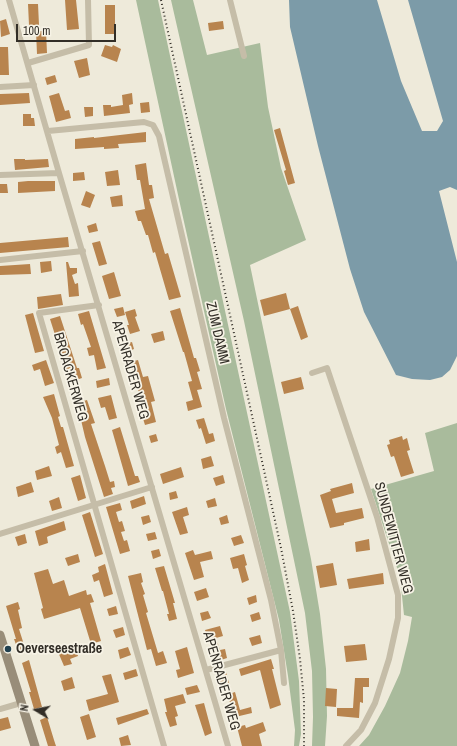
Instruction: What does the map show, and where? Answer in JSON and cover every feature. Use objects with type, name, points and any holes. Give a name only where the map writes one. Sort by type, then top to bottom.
[{"type":"street","name":"APENRADER WEG","points":[[9,0],[228,746]]},
{"type":"street","points":[[28,63],[90,45],[88,0]]},
{"type":"street","points":[[230,0],[244,56]]},
{"type":"street","points":[[0,87],[34,85]]},
{"type":"street","name":"ZUM DAMM","points":[[48,131],[144,122],[153,125],[159,136],[224,418],[271,600],[282,650],[284,682]]},
{"type":"street","points":[[0,175],[59,173]]},
{"type":"street","points":[[0,260],[83,252]]},
{"type":"street","name":"BROACKERWEG","points":[[99,305],[40,313],[164,746]]},
{"type":"street","name":"SUNDEWITTER WEG","points":[[312,373],[327,368],[377,517],[398,595],[398,618],[389,659],[375,703],[361,730],[346,746]]},
{"type":"street","points":[[0,534],[152,487]]},
{"type":"street","points":[[0,635],[35,746]]},
{"type":"street","points":[[206,670],[282,650]]},
{"type":"street","points":[[0,709],[21,703]]},
{"type":"green space","points":[[136,0],[158,0],[290,612],[299,681],[301,734],[299,746],[294,746],[295,730],[279,620],[226,409]]},
{"type":"green space","points":[[171,0],[193,0],[207,55],[260,43],[268,107],[281,168],[306,240],[250,265],[311,559],[320,614],[326,669],[327,716],[325,746],[312,746],[312,671],[305,613],[244,321]]},
{"type":"green space","points":[[457,423],[457,746],[359,746],[369,735],[385,706],[400,673],[412,617],[404,615],[400,577],[371,489],[434,471],[425,433]]},
{"type":"water","points":[[289,0],[377,0],[401,81],[422,131],[437,131],[443,121],[408,0],[457,0],[457,190],[450,187],[439,191],[457,262],[457,356],[450,370],[442,377],[430,380],[412,379],[396,375],[364,312],[350,269],[318,146],[290,27]]},
{"type":"building","points":[[65,0],[76,0],[79,29],[67,30]]},
{"type":"building","points":[[28,4],[38,4],[39,25],[29,25]]},
{"type":"building","points":[[105,5],[115,5],[115,34],[105,34]]},
{"type":"building","points":[[6,19],[10,34],[1,37],[0,21]]},
{"type":"building","points":[[223,21],[224,29],[209,31],[208,23]]},
{"type":"building","points":[[36,31],[46,31],[47,53],[37,54]]},
{"type":"building","points":[[105,45],[112,47],[113,45],[121,49],[117,62],[101,56]]},
{"type":"building","points":[[0,47],[8,47],[9,75],[0,75]]},
{"type":"building","points":[[87,58],[90,75],[79,78],[74,61]]},
{"type":"building","points":[[55,75],[57,82],[47,85],[45,78]]},
{"type":"building","points":[[29,93],[30,103],[0,105],[0,94]]},
{"type":"building","points":[[59,93],[65,111],[69,110],[71,118],[56,122],[49,96]]},
{"type":"building","points":[[132,93],[133,104],[129,105],[130,113],[104,116],[103,105],[111,105],[111,107],[123,105],[122,95]]},
{"type":"building","points":[[149,102],[150,112],[141,113],[140,103]]},
{"type":"building","points":[[84,107],[93,107],[93,116],[85,117]]},
{"type":"building","points":[[23,114],[31,114],[31,118],[34,118],[35,126],[23,126]]},
{"type":"building","points":[[280,128],[295,183],[288,185],[284,171],[286,170],[274,130]]},
{"type":"building","points":[[146,132],[146,142],[118,144],[119,148],[104,149],[104,147],[75,149],[75,139]]},
{"type":"building","points":[[14,159],[48,159],[49,167],[15,170]]},
{"type":"building","points":[[146,163],[149,185],[152,185],[154,198],[149,199],[165,254],[168,253],[181,297],[169,300],[155,252],[153,253],[148,235],[146,235],[141,221],[138,221],[135,211],[145,209],[140,180],[137,180],[135,165]]},
{"type":"building","points":[[118,170],[120,185],[107,186],[105,172]]},
{"type":"building","points":[[84,172],[85,180],[73,181],[73,173]]},
{"type":"building","points":[[55,181],[55,191],[18,193],[18,182]]},
{"type":"building","points":[[0,184],[7,184],[8,193],[0,193]]},
{"type":"building","points":[[86,191],[95,195],[90,208],[81,205]]},
{"type":"building","points":[[122,195],[123,206],[112,207],[110,197]]},
{"type":"building","points":[[96,223],[98,231],[89,233],[87,226]]},
{"type":"building","points":[[68,237],[69,247],[0,253],[0,243]]},
{"type":"building","points":[[100,241],[107,264],[99,266],[92,243]]},
{"type":"building","points":[[51,261],[52,271],[41,273],[40,262]]},
{"type":"building","points":[[66,262],[68,262],[70,268],[77,268],[77,273],[72,275],[75,284],[78,283],[79,296],[69,297]]},
{"type":"building","points":[[30,264],[31,274],[0,275],[0,266]]},
{"type":"building","points":[[114,272],[121,296],[109,299],[102,276]]},
{"type":"building","points":[[286,293],[290,309],[264,316],[260,300]]},
{"type":"building","points":[[61,294],[63,305],[38,309],[37,297]]},
{"type":"building","points":[[298,306],[308,337],[301,340],[290,309]]},
{"type":"building","points":[[123,307],[125,315],[117,317],[114,309]]},
{"type":"building","points":[[180,308],[194,358],[196,358],[200,371],[197,372],[202,389],[197,390],[202,407],[188,411],[186,402],[193,400],[188,382],[192,381],[170,311]]},
{"type":"building","points":[[135,309],[137,316],[135,317],[140,331],[130,334],[125,312]]},
{"type":"building","points":[[89,311],[106,368],[97,370],[94,355],[89,356],[87,348],[91,347],[83,324],[81,325],[78,314]]},
{"type":"building","points":[[33,313],[44,351],[35,353],[25,315]]},
{"type":"building","points":[[60,316],[77,368],[79,368],[82,378],[70,382],[50,319]]},
{"type":"building","points":[[163,331],[165,340],[154,343],[151,334]]},
{"type":"building","points":[[132,342],[134,349],[127,352],[125,344]]},
{"type":"building","points":[[46,360],[54,383],[45,386],[40,369],[34,371],[32,365]]},
{"type":"building","points":[[138,360],[143,377],[148,376],[155,401],[151,402],[156,422],[145,425],[136,397],[140,396],[130,362]]},
{"type":"building","points":[[301,377],[304,389],[284,394],[281,382]]},
{"type":"building","points":[[109,378],[110,385],[97,388],[96,381]]},
{"type":"building","points":[[54,394],[60,416],[58,417],[61,427],[63,427],[74,466],[66,468],[61,452],[57,454],[55,447],[59,445],[52,418],[43,397]]},
{"type":"building","points":[[111,395],[117,418],[109,420],[105,407],[101,408],[98,398]]},
{"type":"building","points":[[87,400],[95,423],[91,424],[110,482],[114,481],[115,487],[111,488],[113,494],[104,497],[85,437],[77,403]]},
{"type":"building","points":[[204,418],[209,434],[213,433],[215,441],[206,444],[201,428],[199,429],[196,420]]},
{"type":"building","points":[[120,427],[135,476],[138,476],[140,482],[128,486],[112,430]]},
{"type":"building","points":[[156,434],[158,441],[151,443],[149,436]]},
{"type":"building","points":[[402,436],[403,440],[407,438],[410,450],[407,451],[414,473],[401,477],[394,456],[391,457],[387,445],[390,444],[389,440]]},
{"type":"building","points":[[211,456],[214,466],[203,469],[201,459]]},
{"type":"building","points":[[49,466],[52,476],[37,480],[35,471]]},
{"type":"building","points":[[181,467],[184,477],[163,484],[160,474]]},
{"type":"building","points":[[80,475],[86,498],[78,501],[71,478]]},
{"type":"building","points":[[223,475],[225,483],[216,486],[213,478]]},
{"type":"building","points":[[31,482],[34,492],[18,497],[16,487]]},
{"type":"building","points":[[352,483],[354,493],[332,499],[336,513],[362,508],[364,518],[330,528],[320,495],[331,491],[330,489]]},
{"type":"building","points":[[176,491],[178,498],[170,500],[169,493]]},
{"type":"building","points":[[144,496],[146,504],[132,509],[130,501]]},
{"type":"building","points":[[59,497],[62,508],[52,511],[49,501]]},
{"type":"building","points":[[215,498],[217,506],[208,508],[206,501]]},
{"type":"building","points":[[120,503],[122,510],[116,512],[119,522],[122,521],[125,531],[121,532],[124,541],[127,540],[130,551],[120,554],[106,507]]},
{"type":"building","points":[[187,507],[189,515],[183,517],[188,533],[180,535],[172,512]]},
{"type":"building","points":[[90,512],[103,554],[95,557],[82,515]]},
{"type":"building","points":[[149,515],[151,522],[143,525],[141,517]]},
{"type":"building","points":[[227,515],[229,523],[221,525],[219,518]]},
{"type":"building","points":[[64,521],[66,530],[47,537],[48,543],[39,546],[35,531]]},
{"type":"building","points":[[155,532],[157,539],[148,541],[146,534]]},
{"type":"building","points":[[25,534],[27,543],[18,546],[15,537]]},
{"type":"building","points":[[241,535],[244,543],[234,546],[231,538]]},
{"type":"building","points":[[369,539],[370,550],[356,552],[355,542]]},
{"type":"building","points":[[159,549],[161,556],[153,559],[151,551]]},
{"type":"building","points":[[193,550],[195,555],[211,551],[213,559],[200,562],[204,577],[194,580],[185,553]]},
{"type":"building","points":[[78,554],[80,562],[68,566],[65,558]]},
{"type":"building","points":[[244,554],[247,565],[245,566],[249,580],[242,583],[238,568],[233,569],[230,558]]},
{"type":"building","points":[[333,563],[337,585],[320,588],[316,566]]},
{"type":"building","points":[[105,564],[113,594],[104,597],[99,580],[94,582],[92,575],[99,572],[98,567]]},
{"type":"building","points":[[164,566],[175,603],[173,603],[177,619],[169,621],[167,614],[169,614],[163,591],[155,568]]},
{"type":"building","points":[[48,569],[53,584],[64,580],[69,596],[86,590],[87,595],[91,594],[94,602],[90,603],[101,641],[91,644],[80,608],[44,619],[41,609],[43,608],[34,573]]},
{"type":"building","points":[[141,573],[143,582],[141,583],[145,594],[143,595],[148,612],[146,613],[158,653],[163,651],[167,663],[156,666],[151,649],[147,650],[128,576]]},
{"type":"building","points":[[383,573],[384,584],[349,589],[347,579]]},
{"type":"building","points":[[206,588],[209,597],[197,601],[194,592]]},
{"type":"building","points":[[256,595],[257,602],[249,605],[247,598]]},
{"type":"building","points":[[18,602],[20,609],[18,610],[22,628],[19,629],[26,651],[19,653],[6,606]]},
{"type":"building","points":[[116,606],[118,614],[109,616],[107,609]]},
{"type":"building","points":[[208,611],[211,618],[202,621],[200,613]]},
{"type":"building","points":[[259,612],[261,619],[252,622],[250,615]]},
{"type":"building","points":[[220,626],[223,636],[216,638],[220,650],[225,649],[227,658],[215,662],[205,630]]},
{"type":"building","points":[[123,627],[125,635],[116,638],[113,630]]},
{"type":"building","points":[[260,635],[262,643],[252,646],[249,638]]},
{"type":"building","points":[[365,644],[367,660],[346,662],[344,646]]},
{"type":"building","points":[[75,646],[78,656],[70,659],[72,664],[64,666],[58,652]]},
{"type":"building","points":[[128,647],[131,655],[120,659],[118,650]]},
{"type":"building","points":[[187,647],[194,673],[178,678],[176,670],[180,669],[175,651]]},
{"type":"building","points":[[271,659],[281,705],[270,709],[260,670],[241,676],[239,669]]},
{"type":"building","points":[[29,660],[42,707],[34,709],[29,692],[31,692],[22,663]]},
{"type":"building","points":[[136,669],[138,676],[125,680],[123,673]]},
{"type":"building","points":[[226,672],[232,693],[235,692],[240,710],[251,707],[252,713],[231,718],[229,710],[232,709],[225,686],[222,687],[218,675]]},
{"type":"building","points":[[111,674],[119,702],[89,711],[86,700],[108,694],[102,676]]},
{"type":"building","points":[[72,677],[75,688],[64,691],[61,681]]},
{"type":"building","points":[[355,678],[369,678],[369,687],[363,687],[363,703],[360,702],[359,718],[337,716],[337,708],[353,708]]},
{"type":"building","points":[[197,685],[200,692],[187,695],[185,688]]},
{"type":"building","points":[[326,688],[337,689],[336,707],[325,706]]},
{"type":"building","points":[[183,694],[186,703],[175,706],[178,716],[175,717],[177,725],[170,727],[165,712],[167,712],[164,699]]},
{"type":"building","points":[[204,703],[212,733],[205,736],[195,705]]},
{"type":"building","points":[[147,709],[149,714],[118,725],[116,718]]},
{"type":"building","points":[[89,714],[96,737],[87,740],[80,717]]},
{"type":"building","points":[[8,717],[11,728],[0,731],[0,719]]},
{"type":"building","points":[[47,717],[56,746],[48,746],[40,720]]},
{"type":"building","points":[[263,722],[266,731],[259,734],[262,746],[242,746],[237,727],[245,725],[246,728]]},
{"type":"building","points":[[128,735],[131,745],[121,746],[119,738]]},
{"type":"railway","points":[[161,0],[281,548],[300,659],[304,700],[304,746]]},
{"type":"place","name":"Oeverseestraße","points":[[8,649]]}]
